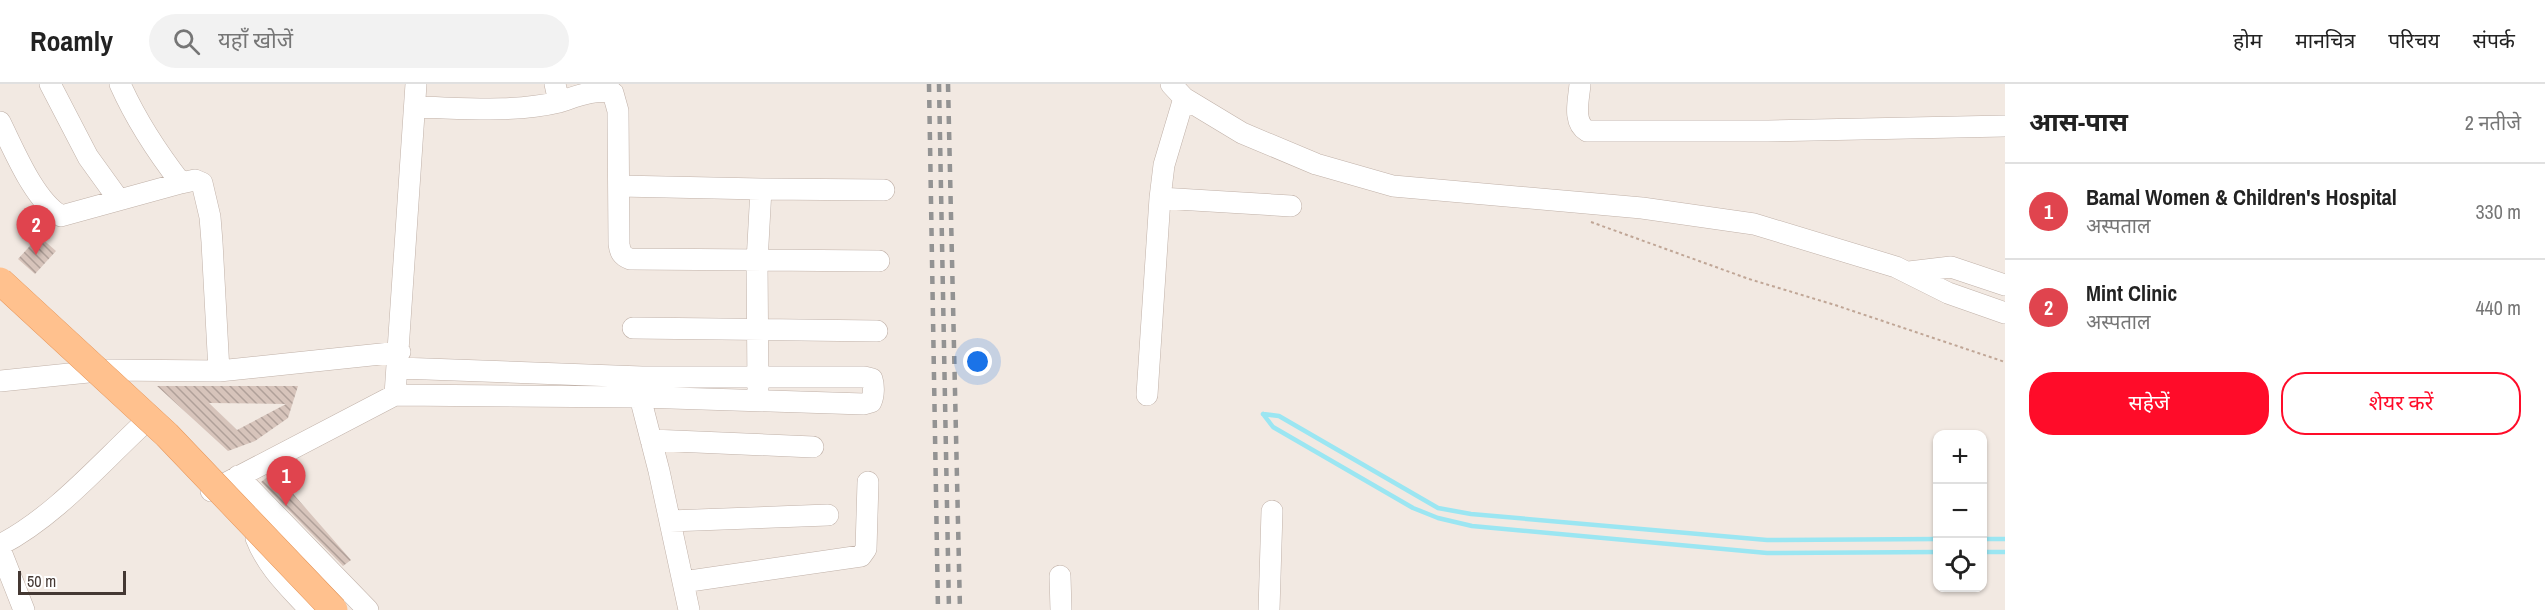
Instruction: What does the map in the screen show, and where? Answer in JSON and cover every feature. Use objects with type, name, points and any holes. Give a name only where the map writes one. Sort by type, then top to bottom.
[{"type":"main road","points":[[0,281],[167,435],[334,610]]},
{"type":"street","points":[[50,84],[88,157],[119,200]]},
{"type":"street","points":[[120,84],[134,114],[160,157],[181,183]]},
{"type":"street","points":[[395,395],[416,84]]},
{"type":"street","points":[[1581,84],[1578,122],[1581,128],[1587,131],[1768,131],[2005,126]]},
{"type":"street","points":[[416,108],[513,108],[557,93],[605,91],[613,93],[618,111],[619,244],[624,257],[630,259],[757,262],[879,261]]},
{"type":"street","points":[[1147,395],[1160,198],[1177,91],[1242,133],[1316,164],[1394,186],[1642,208],[1754,224],[1908,272],[1948,294],[2005,313]]},
{"type":"street","points":[[0,122],[32,182],[55,212],[61,216],[181,183],[200,181],[205,190],[212,242],[219,371]]},
{"type":"street","points":[[619,186],[884,189]]},
{"type":"street","points":[[759,401],[757,262],[761,189]]},
{"type":"street","points":[[1160,198],[1291,206]]},
{"type":"street","points":[[1908,272],[1951,267],[2005,285]]},
{"type":"street","points":[[633,328],[877,331]]},
{"type":"street","points":[[0,381],[87,370],[219,371],[399,360],[641,387],[759,401],[868,403],[873,398],[873,382],[872,379],[864,377],[757,377],[641,387],[395,395],[211,491]]},
{"type":"street","points":[[641,387],[689,610]]},
{"type":"street","points":[[24,610],[0,547],[43,517],[142,425]]},
{"type":"street","points":[[651,440],[813,447]]},
{"type":"street","points":[[238,476],[368,610]]},
{"type":"street","points":[[683,582],[861,556],[866,549],[868,482]]},
{"type":"street","points":[[1269,610],[1272,511]]},
{"type":"street","points":[[670,521],[828,514]]},
{"type":"street","points":[[256,538],[261,552],[273,570],[310,610]]},
{"type":"street","points":[[1060,576],[1061,610]]},
{"type":"path","points":[[1587,220],[1749,279],[2005,362]]},
{"type":"building","points":[[39,236],[56,251],[35,274],[18,259]]},
{"type":"building","points":[[157,386],[298,386],[288,418],[255,441],[228,451]],"holes":[[[209,403],[286,404],[237,430]]]},
{"type":"building","points":[[274,472],[351,560],[343,566],[261,482]]},
{"type":"waterway","points":[[1263,414],[1273,427],[1413,508],[1438,518],[1472,526],[1767,553],[1933,552]]},
{"type":"waterway","points":[[1263,414],[1279,416],[1438,508],[1471,514],[1767,540],[1933,539]]},
{"type":"waterway","points":[[1987,539],[2005,539]]},
{"type":"waterway","points":[[1987,552],[2005,552]]},
{"type":"railway","points":[[929,84],[938,610]]},
{"type":"railway","points":[[939,84],[949,610]]},
{"type":"railway","points":[[948,84],[960,610]]},
{"type":"place","name":"Mint Clinic","points":[[36,255]]},
{"type":"place","name":"Bamal Women & Children's Hospital","points":[[286,506]]}]
